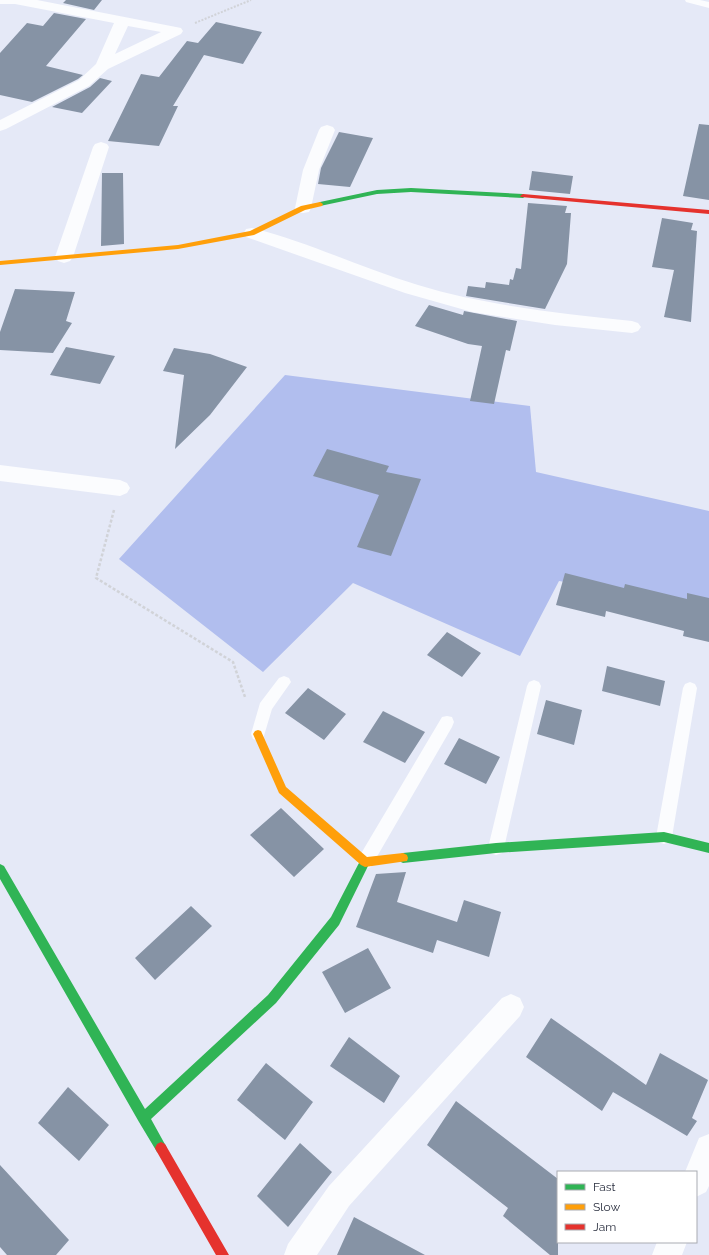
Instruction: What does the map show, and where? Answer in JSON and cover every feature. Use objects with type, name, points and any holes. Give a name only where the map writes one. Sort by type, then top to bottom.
[{"type":"street","points":[[2,0],[15,0],[176,31]]},
{"type":"street","points":[[103,66],[123,20]]},
{"type":"street","points":[[0,126],[84,83],[103,66],[176,31]]},
{"type":"street","points":[[303,208],[311,170],[327,130]]},
{"type":"street","points":[[64,257],[101,147]]},
{"type":"street","points":[[0,263],[178,247],[252,233],[303,208],[377,192],[411,190],[522,196],[709,212]]},
{"type":"street","points":[[252,233],[411,289],[472,306],[555,319],[632,327]]},
{"type":"street","points":[[0,473],[120,488]]},
{"type":"street","points":[[258,734],[282,790],[364,862],[496,848],[664,837],[709,848]]},
{"type":"street","points":[[143,1118],[272,999],[335,921],[364,862]]},
{"type":"street","points":[[0,869],[223,1255]]},
{"type":"street","points":[[299,1255],[339,1196],[511,1007]]},
{"type":"street","points":[[697,1179],[709,1148]]},
{"type":"street","points":[[667,1255],[672,1243]]},
{"type":"lane","points":[[689,0],[709,5]]},
{"type":"lane","points":[[258,734],[265,707],[284,682]]},
{"type":"lane","points":[[496,848],[534,686]]},
{"type":"lane","points":[[664,837],[690,688]]},
{"type":"lane","points":[[364,862],[447,722]]},
{"type":"path","points":[[176,31],[251,0]]},
{"type":"path","points":[[120,488],[96,578],[232,662],[258,734]]},
{"type":"shaded area","points":[[285,375],[530,406],[536,472],[709,511],[709,605],[559,581],[520,656],[353,583],[263,672],[119,559]]},
{"type":"building","points":[[66,0],[102,0],[94,10],[63,3]]},
{"type":"building","points":[[54,13],[86,19],[46,66],[83,75],[32,102],[0,95],[0,53],[27,23],[43,26]]},
{"type":"building","points":[[216,22],[262,32],[243,64],[204,55],[173,106],[178,106],[159,146],[108,141],[141,74],[159,77],[187,41],[198,43]]},
{"type":"building","points":[[100,78],[112,81],[82,113],[52,107],[90,87]]},
{"type":"building","points":[[699,124],[709,125],[709,200],[683,196]]},
{"type":"building","points":[[339,132],[373,138],[350,187],[318,184],[321,168]]},
{"type":"building","points":[[532,171],[573,176],[570,194],[529,190]]},
{"type":"building","points":[[102,173],[123,173],[124,244],[101,246]]},
{"type":"building","points":[[528,203],[567,206],[565,213],[571,213],[567,264],[545,309],[466,296],[468,286],[485,288],[486,282],[509,285],[510,279],[513,280],[516,268],[521,269]]},
{"type":"building","points":[[662,218],[693,223],[691,230],[697,231],[691,322],[664,317],[674,270],[652,267]]},
{"type":"building","points":[[15,289],[75,292],[66,321],[72,323],[53,353],[0,350],[0,332]]},
{"type":"building","points":[[429,305],[463,315],[464,311],[517,321],[510,351],[506,350],[494,404],[470,401],[482,346],[468,344],[415,326]]},
{"type":"building","points":[[66,347],[115,356],[100,384],[50,375]]},
{"type":"building","points":[[174,348],[210,354],[247,367],[210,415],[175,449],[184,375],[163,371]]},
{"type":"building","points":[[327,449],[389,466],[386,472],[421,479],[391,556],[357,547],[379,495],[313,476]]},
{"type":"building","points":[[565,573],[624,588],[625,584],[687,599],[687,593],[709,598],[709,642],[683,636],[684,631],[606,611],[605,617],[556,605]]},
{"type":"building","points":[[447,632],[481,653],[462,677],[427,655]]},
{"type":"building","points":[[607,666],[665,681],[660,706],[602,691]]},
{"type":"building","points":[[308,688],[346,714],[324,740],[285,713]]},
{"type":"building","points":[[546,700],[582,710],[574,745],[537,734]]},
{"type":"building","points":[[383,711],[425,732],[405,763],[363,742]]},
{"type":"building","points":[[459,738],[500,757],[486,784],[444,764]]},
{"type":"building","points":[[281,808],[324,849],[294,877],[250,835]]},
{"type":"building","points":[[406,872],[397,902],[457,922],[464,900],[501,912],[489,957],[437,940],[433,953],[356,927],[376,874]]},
{"type":"building","points":[[191,906],[212,926],[155,980],[135,958]]},
{"type":"building","points":[[368,948],[391,988],[345,1013],[322,972]]},
{"type":"building","points":[[551,1018],[646,1085],[660,1053],[708,1080],[692,1118],[697,1121],[687,1136],[613,1092],[602,1111],[526,1057]]},
{"type":"building","points":[[349,1037],[400,1076],[384,1103],[330,1066]]},
{"type":"building","points":[[266,1063],[313,1102],[285,1140],[237,1100]]},
{"type":"building","points":[[68,1087],[109,1125],[79,1161],[38,1123]]},
{"type":"building","points":[[456,1101],[557,1178],[558,1255],[550,1255],[503,1216],[508,1208],[427,1145]]},
{"type":"building","points":[[300,1143],[332,1172],[288,1227],[257,1196]]},
{"type":"building","points":[[0,1165],[69,1240],[56,1255],[7,1255],[0,1247]]},
{"type":"building","points":[[354,1217],[425,1255],[337,1255]]},
{"type":"traffic: fast","points":[[320,204],[377,192],[411,190],[523,196]]},
{"type":"traffic: fast","points":[[403,858],[496,848],[664,837],[709,848]]},
{"type":"traffic: fast","points":[[143,1118],[272,999],[335,921],[365,862]]},
{"type":"traffic: fast","points":[[0,869],[161,1148]]},
{"type":"traffic: slow","points":[[0,263],[178,247],[252,233],[303,208],[320,204]]},
{"type":"traffic: slow","points":[[258,734],[282,790],[365,862],[403,858]]},
{"type":"traffic: jam","points":[[523,196],[709,212]]},
{"type":"traffic: jam","points":[[161,1148],[223,1255]]}]
